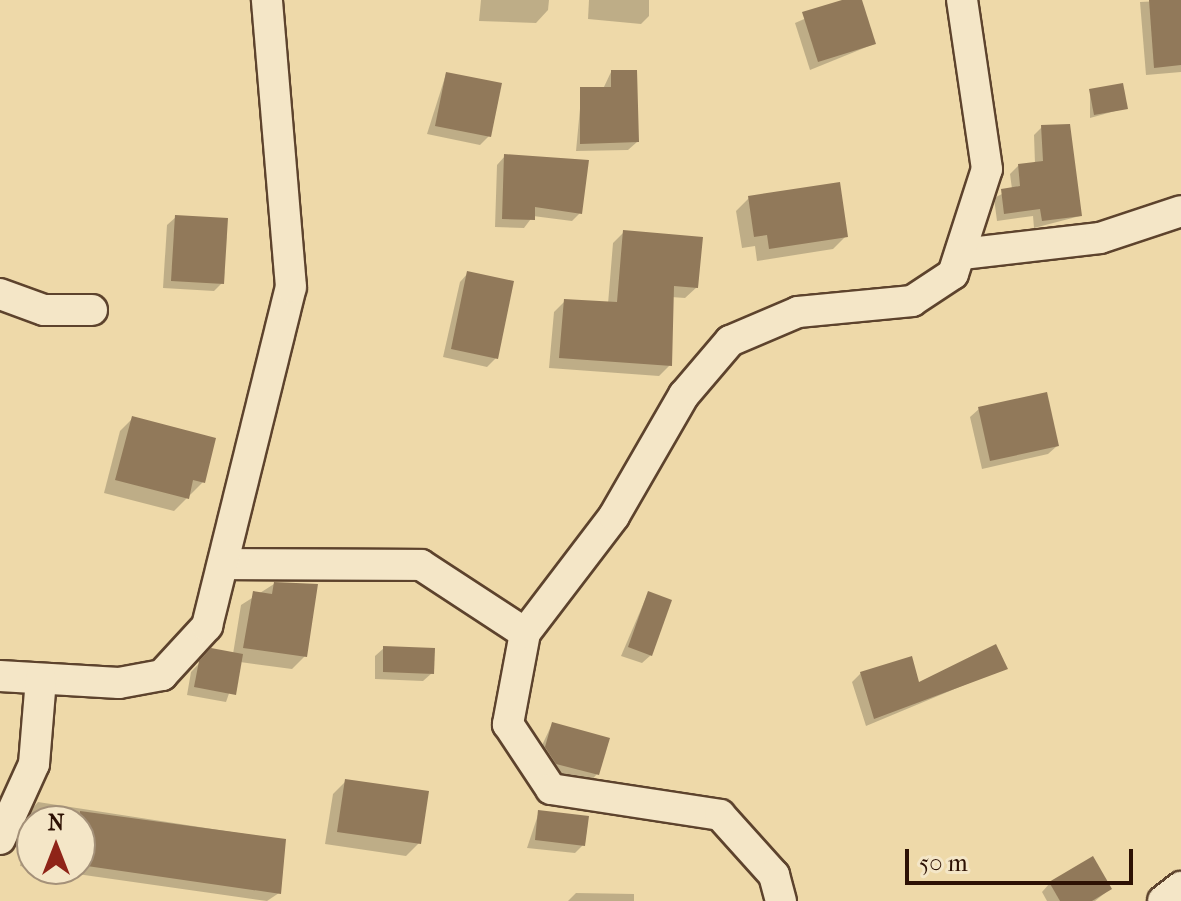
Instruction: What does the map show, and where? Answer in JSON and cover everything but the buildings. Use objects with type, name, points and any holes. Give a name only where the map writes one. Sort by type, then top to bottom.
[{"type":"street","points":[[0,676],[119,683],[162,675],[207,626],[291,287],[267,0]]},
{"type":"street","points":[[781,901],[774,875],[720,815],[551,789],[508,724],[525,633],[614,516],[684,395],[730,341],[798,312],[912,301],[953,274],[962,254],[987,169],[962,0]]},
{"type":"street","points":[[962,254],[1100,238],[1181,211]]},
{"type":"street","points":[[0,294],[44,310],[92,310]]},
{"type":"street","points":[[224,564],[421,565],[525,633]]},
{"type":"street","points":[[0,839],[34,764],[41,679]]},
{"type":"street","points":[[1163,901],[1181,887]]}]
